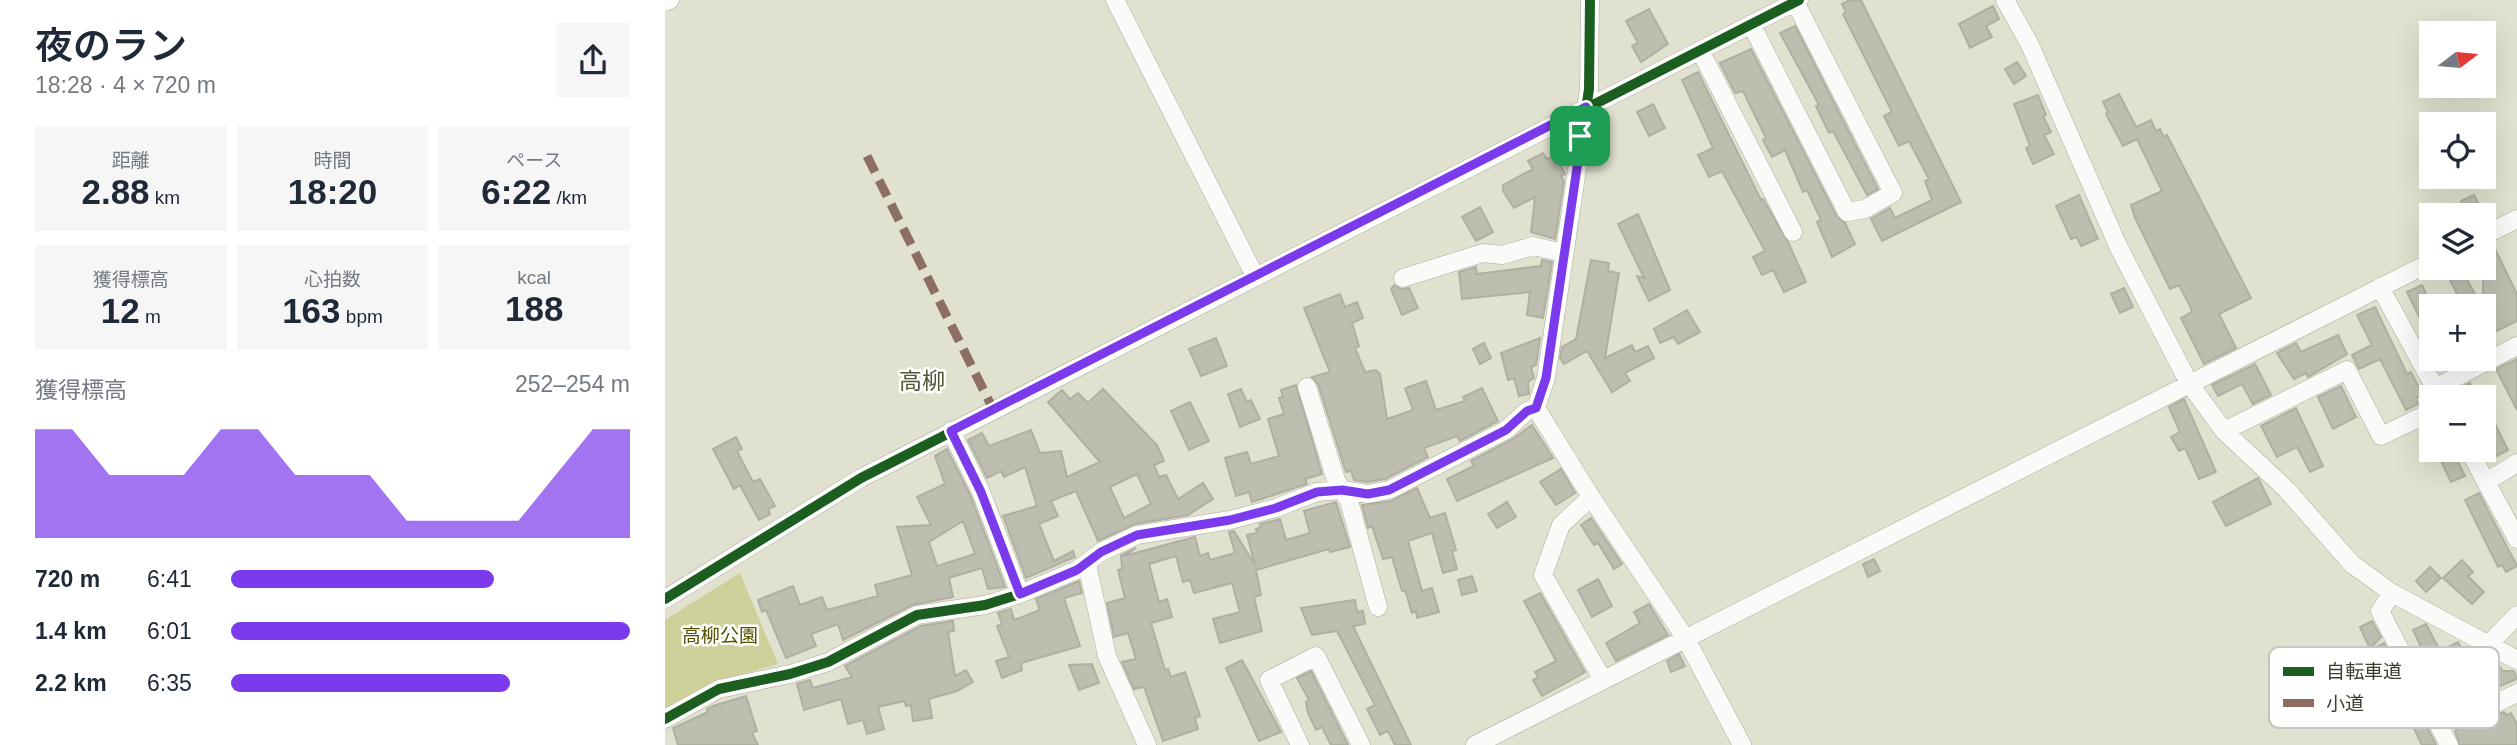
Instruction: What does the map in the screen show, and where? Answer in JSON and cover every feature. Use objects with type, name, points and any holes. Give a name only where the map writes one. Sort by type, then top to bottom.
[{"type":"street","points":[[665,2],[670,0]]},
{"type":"street","points":[[1115,0],[1255,276]]},
{"type":"street","points":[[1536,408],[1546,378],[1589,89],[1590,0]]},
{"type":"street","points":[[2005,0],[2030,45],[2119,248],[2189,383],[2224,431],[2286,489],[2353,564],[2392,593],[2495,647]]},
{"type":"street","points":[[665,599],[860,478],[1586,107],[1700,50],[1751,24],[1797,1],[1893,193],[1865,209],[1847,212],[1751,24]]},
{"type":"street","points":[[1700,50],[1793,232]]},
{"type":"street","points":[[2496,230],[2517,219]]},
{"type":"street","points":[[1403,278],[1483,253],[1502,255],[1533,246],[1564,253]]},
{"type":"street","points":[[1475,745],[2419,268]]},
{"type":"street","points":[[2380,287],[2434,385]]},
{"type":"street","points":[[2451,385],[2517,346]]},
{"type":"street","points":[[2224,431],[2347,370],[2381,436],[2419,418]]},
{"type":"street","points":[[1307,387],[1336,480],[1349,501],[1378,607]]},
{"type":"street","points":[[665,719],[719,689],[790,674],[828,662],[917,615],[985,605],[1020,594],[1087,564],[1101,552],[1137,535],[1230,520],[1276,508],[1317,492],[1342,490],[1354,494],[1389,490],[1506,430],[1527,411],[1536,408]]},
{"type":"street","points":[[1536,408],[1591,497],[1686,639],[1742,745]]},
{"type":"street","points":[[951,431],[981,492],[1020,594]]},
{"type":"street","points":[[2475,462],[2517,539]]},
{"type":"street","points":[[2486,482],[2517,463]]},
{"type":"street","points":[[1591,497],[1561,525],[1543,575],[1603,680]]},
{"type":"street","points":[[1087,564],[1107,656],[1147,745]]},
{"type":"street","points":[[2392,593],[2380,611],[2399,647]]},
{"type":"street","points":[[2490,644],[2517,615]]},
{"type":"street","points":[[2499,649],[2517,660]]},
{"type":"street","points":[[1300,745],[1269,680],[1316,656],[1361,745]]},
{"type":"street","points":[[2499,702],[2517,693]]},
{"type":"street","points":[[2440,728],[2449,745]]},
{"type":"green space","name":"高柳公園","points":[[740,573],[778,664],[717,681],[665,708],[665,620]]},
{"type":"building","points":[[1850,0],[1861,0],[1961,202],[1882,241],[1871,219],[1890,208],[1895,218],[1932,200],[1925,181],[1929,179],[1909,141],[1899,146],[1884,116],[1892,112],[1843,14],[1846,12],[1842,4]]},
{"type":"building","points":[[1993,6],[1999,19],[1986,26],[1992,37],[1970,48],[1959,24]]},
{"type":"building","points":[[1649,9],[1668,44],[1641,62],[1632,46],[1638,43],[1626,21]]},
{"type":"building","points":[[1795,26],[1878,189],[1867,195],[1833,131],[1829,133],[1816,106],[1819,105],[1780,33]]},
{"type":"building","points":[[1751,49],[1837,217],[1845,223],[1855,244],[1832,257],[1817,222],[1821,220],[1807,190],[1803,192],[1785,150],[1772,157],[1763,140],[1766,138],[1743,91],[1735,93],[1720,63]]},
{"type":"building","points":[[2017,62],[2026,76],[2014,84],[2005,69]]},
{"type":"building","points":[[1698,72],[1761,200],[1763,199],[1788,242],[1806,282],[1784,292],[1773,270],[1762,275],[1753,257],[1765,251],[1722,171],[1709,177],[1698,155],[1713,148],[1682,80]]},
{"type":"building","points":[[2119,94],[2136,127],[2151,120],[2156,131],[2160,129],[2164,137],[2167,135],[2251,298],[2219,314],[2236,348],[2204,364],[2181,318],[2192,312],[2191,308],[2179,285],[2170,289],[2135,218],[2131,205],[2162,191],[2137,139],[2123,146],[2106,114],[2108,112],[2103,102]]},
{"type":"building","points":[[2038,95],[2046,115],[2043,116],[2051,132],[2044,135],[2054,154],[2033,164],[2026,148],[2030,146],[2014,104]]},
{"type":"building","points":[[1653,104],[1665,128],[1649,136],[1637,112]]},
{"type":"building","points":[[1543,153],[1547,159],[1552,157],[1555,163],[1558,161],[1565,174],[1561,176],[1564,181],[1555,239],[1531,232],[1535,197],[1514,208],[1503,191],[1503,185],[1533,169],[1528,161]]},
{"type":"building","points":[[2079,195],[2098,239],[2081,246],[2077,237],[2071,239],[2056,206]]},
{"type":"building","points":[[2474,195],[2478,203],[2462,203],[2461,201]]},
{"type":"building","points":[[1480,207],[1493,232],[1476,241],[1462,217]]},
{"type":"building","points":[[1638,214],[1670,290],[1649,301],[1637,276],[1644,278],[1618,224]]},
{"type":"building","points":[[2496,251],[2517,294],[2517,321],[2496,332],[2496,294],[2483,294],[2483,280],[2496,280]]},
{"type":"building","points":[[1542,260],[1552,262],[1543,318],[1527,315],[1530,292],[1462,299],[1459,272],[1476,267],[1477,274],[1541,266]]},
{"type":"building","points":[[1591,260],[1609,263],[1608,271],[1619,273],[1605,358],[1632,345],[1635,352],[1648,346],[1654,358],[1625,373],[1630,381],[1612,392],[1587,351],[1564,364],[1560,358],[1562,347],[1576,339]]},
{"type":"building","points":[[2450,280],[2467,280],[2475,294],[2457,294]]},
{"type":"building","points":[[1394,285],[1401,289],[1409,288],[1418,308],[1402,315],[1391,289]]},
{"type":"building","points":[[2422,285],[2426,294],[2419,294],[2419,316],[2407,292]]},
{"type":"building","points":[[2124,288],[2133,307],[2120,313],[2111,294]]},
{"type":"building","points":[[1340,294],[1345,307],[1357,302],[1363,318],[1352,323],[1359,346],[1355,348],[1365,372],[1376,370],[1380,374],[1387,419],[1413,410],[1405,388],[1426,381],[1436,410],[1465,401],[1463,397],[1482,388],[1498,421],[1460,441],[1457,436],[1424,448],[1428,457],[1385,479],[1368,482],[1354,480],[1351,471],[1346,472],[1318,384],[1312,377],[1330,372],[1304,308]]},
{"type":"building","points":[[2375,307],[2407,374],[2411,372],[2419,387],[2419,397],[2416,398],[2418,404],[2406,410],[2380,359],[2359,369],[2352,355],[2372,345],[2357,315]]},
{"type":"building","points":[[1687,310],[1700,332],[1678,344],[1674,337],[1660,343],[1654,329]]},
{"type":"building","points":[[2338,335],[2347,354],[2308,377],[2306,373],[2294,379],[2277,353],[2296,343],[2301,352]]},
{"type":"building","points":[[1216,338],[1227,366],[1201,376],[1189,349]]},
{"type":"building","points":[[1540,338],[1536,365],[1531,367],[1534,378],[1528,382],[1529,394],[1519,396],[1514,378],[1508,380],[1501,353]]},
{"type":"building","points":[[1484,343],[1491,358],[1480,364],[1473,349]]},
{"type":"building","points":[[2517,359],[2517,410],[2496,369]]},
{"type":"building","points":[[2255,364],[2271,395],[2253,404],[2242,384],[2218,396],[2212,385]]},
{"type":"building","points":[[1296,385],[1322,474],[1305,479],[1307,484],[1252,502],[1249,492],[1236,496],[1225,458],[1247,452],[1251,464],[1279,456],[1268,419],[1284,414],[1279,398],[1283,397],[1281,390]]},
{"type":"building","points":[[2341,386],[2356,417],[2333,429],[2318,397]]},
{"type":"building","points":[[1103,389],[1157,445],[1164,461],[1154,465],[1159,477],[1166,475],[1178,499],[1203,483],[1213,499],[1188,515],[1135,524],[1098,541],[1076,491],[1051,501],[1058,516],[1039,524],[1054,561],[1073,551],[1075,557],[1026,578],[1003,516],[1037,506],[1025,467],[1004,477],[1001,471],[987,478],[968,440],[982,433],[989,446],[1031,430],[1040,453],[1061,451],[1067,477],[1100,462],[1048,402],[1062,390],[1070,399],[1078,393],[1088,403]],"holes":[[[1137,474],[1151,504],[1124,518],[1110,487]]]},
{"type":"building","points":[[1241,389],[1247,402],[1251,400],[1260,419],[1240,427],[1228,394]]},
{"type":"building","points":[[2184,399],[2216,472],[2199,479],[2185,448],[2179,451],[2171,437],[2180,432],[2169,407]]},
{"type":"building","points":[[1190,402],[1209,441],[1189,450],[1171,411]]},
{"type":"building","points":[[2296,408],[2323,466],[2310,472],[2297,447],[2277,457],[2261,426]]},
{"type":"building","points":[[1532,425],[1553,458],[1457,501],[1447,479],[1474,466],[1471,461],[1511,440]]},
{"type":"building","points":[[2496,426],[2508,450],[2496,454]]},
{"type":"building","points":[[736,437],[742,449],[737,451],[753,482],[760,479],[775,506],[768,509],[770,514],[759,520],[740,485],[734,489],[713,449]]},
{"type":"building","points":[[947,449],[971,497],[1005,587],[988,589],[982,568],[949,578],[953,597],[912,605],[843,640],[838,624],[811,634],[816,646],[786,658],[766,610],[762,612],[758,600],[793,586],[800,605],[822,597],[827,610],[878,596],[875,585],[912,575],[897,527],[931,525],[917,497],[945,484],[935,456]],"holes":[[[963,521],[975,554],[937,566],[929,542]]]},
{"type":"building","points":[[2442,462],[2458,462],[2465,476],[2451,482]]},
{"type":"building","points":[[1561,469],[1575,493],[1556,505],[1540,482]]},
{"type":"building","points":[[2258,478],[2271,504],[2226,526],[2213,502]]},
{"type":"building","points":[[1417,488],[1430,518],[1445,513],[1456,550],[1452,551],[1457,569],[1443,573],[1432,533],[1408,541],[1422,591],[1432,588],[1439,612],[1417,618],[1416,611],[1412,613],[1405,590],[1402,591],[1392,557],[1383,559],[1372,526],[1368,528],[1362,505],[1391,501]]},
{"type":"building","points":[[2479,493],[2517,566],[2506,572],[2502,565],[2498,567],[2465,500]]},
{"type":"building","points":[[1336,502],[1350,547],[1330,552],[1329,549],[1256,570],[1261,595],[1254,597],[1262,631],[1220,643],[1213,619],[1240,612],[1232,583],[1194,593],[1190,580],[1183,582],[1176,556],[1149,564],[1159,602],[1167,599],[1172,617],[1151,623],[1165,670],[1168,669],[1171,677],[1185,672],[1200,716],[1195,718],[1198,729],[1163,741],[1144,687],[1134,689],[1122,662],[1136,659],[1128,633],[1114,637],[1107,603],[1125,598],[1118,570],[1122,569],[1121,555],[1136,548],[1124,556],[1195,537],[1200,556],[1208,553],[1210,560],[1235,553],[1229,532],[1234,531],[1255,565],[1247,535],[1257,533],[1256,529],[1261,527],[1260,524],[1280,519],[1286,540],[1310,533],[1304,511]]},
{"type":"building","points":[[1507,502],[1516,517],[1497,528],[1488,514]]},
{"type":"building","points":[[1591,518],[1622,564],[1614,569],[1598,543],[1594,545],[1581,525]]},
{"type":"building","points":[[1874,559],[1880,571],[1868,577],[1863,564]]},
{"type":"building","points":[[2462,560],[2473,572],[2468,576],[2484,592],[2472,604],[2443,578]]},
{"type":"building","points":[[2430,567],[2441,578],[2426,592],[2416,581]]},
{"type":"building","points":[[1472,576],[1477,591],[1462,595],[1458,580]]},
{"type":"building","points":[[1598,579],[1612,606],[1592,617],[1578,590]]},
{"type":"building","points":[[1079,581],[1082,593],[1064,598],[1080,646],[1021,663],[1022,670],[1002,678],[996,661],[1009,657],[997,626],[1002,624],[998,613],[1011,609],[1014,620],[1040,610],[1036,599]]},
{"type":"building","points":[[1540,593],[1585,672],[1542,696],[1533,680],[1538,677],[1535,672],[1556,661],[1524,601]]},
{"type":"building","points":[[1355,600],[1357,612],[1363,611],[1365,624],[1353,626],[1411,745],[1395,745],[1388,731],[1380,735],[1367,709],[1375,705],[1337,631],[1312,635],[1301,608]]},
{"type":"building","points":[[1649,604],[1668,635],[1616,661],[1606,643],[1640,623],[1634,612]]},
{"type":"building","points":[[953,621],[954,631],[948,632],[955,676],[966,670],[973,682],[957,691],[929,699],[932,718],[913,721],[911,705],[906,706],[904,701],[878,707],[884,729],[867,734],[863,720],[848,724],[841,699],[804,710],[797,684],[810,680],[813,688],[852,677],[845,666],[921,626]]},
{"type":"building","points":[[2372,621],[2381,637],[2369,647],[2360,627]]},
{"type":"building","points":[[2426,624],[2438,647],[2421,647],[2413,630]]},
{"type":"building","points":[[2458,642],[2461,647],[2448,647]]},
{"type":"building","points":[[1679,654],[1685,666],[1671,672],[1667,661]]},
{"type":"building","points":[[1242,660],[1281,732],[1259,741],[1226,668]]},
{"type":"building","points":[[1092,664],[1099,683],[1079,690],[1069,665]]},
{"type":"building","points":[[2499,666],[2503,671],[2514,671],[2517,679],[2499,687]]},
{"type":"building","points":[[1311,671],[1348,745],[1331,745],[1322,727],[1316,730],[1308,713],[1306,702],[1309,700],[1297,678]]},
{"type":"building","points":[[746,696],[757,731],[752,733],[758,745],[678,745],[673,728],[708,712],[707,709],[713,706]]},
{"type":"building","points":[[2511,713],[2517,724],[2517,745],[2460,745],[2455,731],[2460,728],[2499,728],[2499,714]]},
{"type":"building","points":[[2414,728],[2427,728],[2436,745],[2422,745]]},
{"type":"marked path","points":[[867,156],[993,409]]},
{"type":"cycle path","points":[[665,719],[719,689],[790,674],[828,662],[917,615],[985,605],[1020,594],[1077,570],[1101,552],[1137,535],[1230,520],[1276,508],[1317,492],[1342,490],[1368,494],[1389,490],[1506,430],[1527,411],[1536,408],[1546,378],[1589,89],[1590,0]]},
{"type":"cycle path","points":[[665,599],[861,478],[1799,0]]},
{"type":"district","name":"高柳","points":[[922,381]]},
{"type":"route","points":[[1586,107],[1580,136],[1546,378],[1536,408],[1527,411],[1506,430],[1389,490],[1368,494],[1354,494],[1342,490],[1317,492],[1276,508],[1230,520],[1137,535],[1101,552],[1077,570],[1020,594],[981,492],[951,431],[1586,107]]}]
